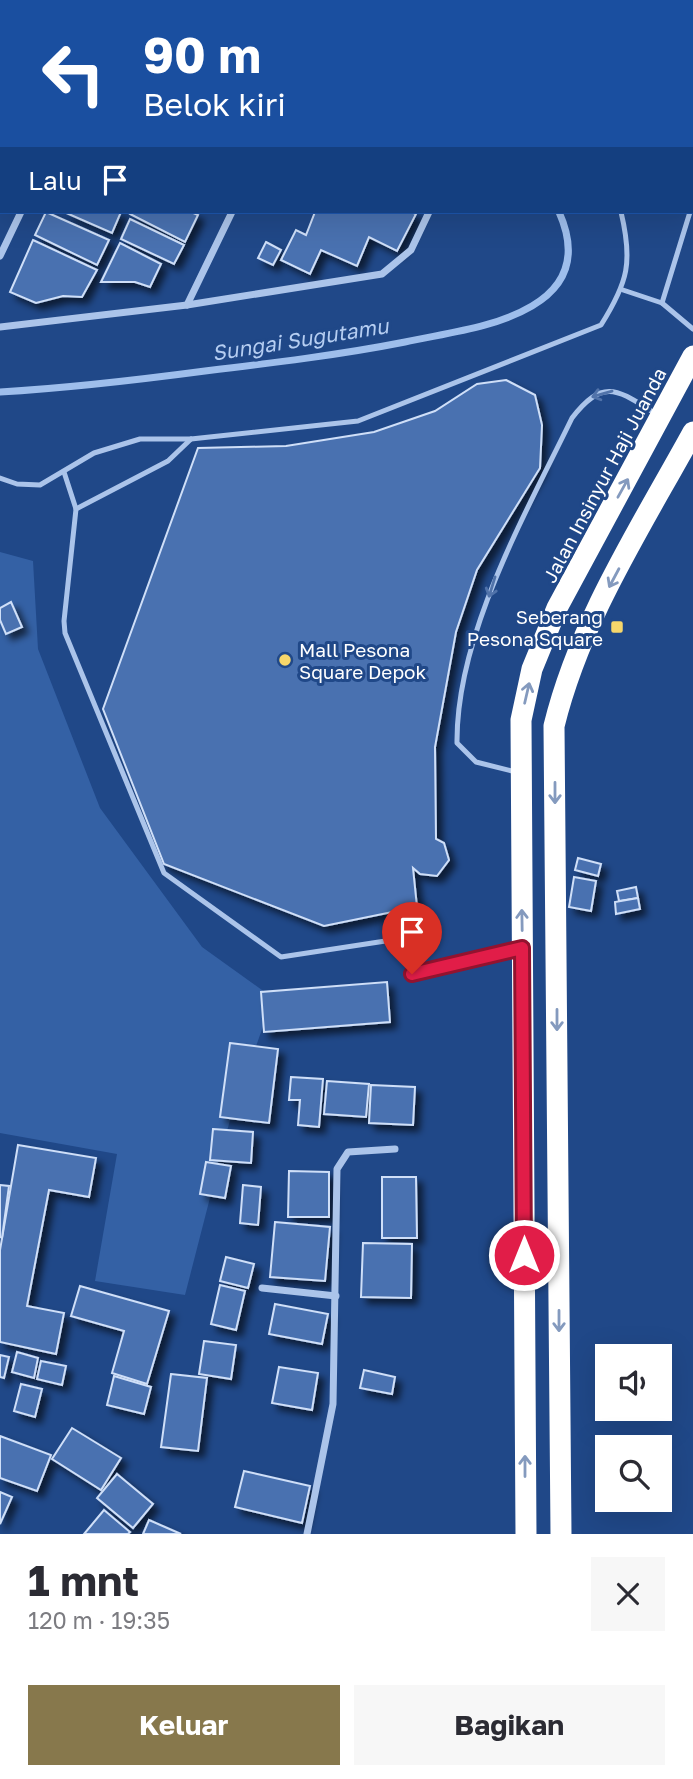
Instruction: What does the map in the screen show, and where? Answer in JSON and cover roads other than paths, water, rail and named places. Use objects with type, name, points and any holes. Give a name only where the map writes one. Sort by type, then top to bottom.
[{"type":"highway","name":"Jalan Insinyur Haji Juanda","points":[[526,1534],[521,720],[532,669],[557,608],[662,418],[693,356]]},
{"type":"highway","points":[[561,1534],[554,726],[566,677],[589,624],[693,432]]},
{"type":"street","points":[[0,256],[20,214]]},
{"type":"street","points":[[187,304],[231,214]]},
{"type":"street","points":[[0,327],[187,304],[382,274],[411,250],[428,214]]},
{"type":"street","points":[[307,1534],[333,1404],[337,1169],[348,1152],[395,1149]]},
{"type":"street","points":[[262,1288],[336,1296]]},
{"type":"lane","points":[[0,478],[17,484],[40,485],[94,453],[140,439],[191,439],[358,421],[601,326],[623,290],[629,245],[621,214]]},
{"type":"lane","points":[[662,303],[689,214]]},
{"type":"lane","points":[[623,290],[662,303],[693,329]]},
{"type":"lane","points":[[520,774],[476,762],[457,743],[461,691],[497,573],[572,418],[586,399],[602,391],[617,390],[662,418]]},
{"type":"lane","points":[[76,509],[168,461],[191,439]]},
{"type":"lane","points":[[64,472],[76,509],[65,633],[164,873],[281,957],[405,938]]},
{"type":"lane","points":[[412,974],[522,948]]},
{"type":"waterway","name":"Sungai Sugutamu","points":[[0,392],[128,381],[330,355],[380,347],[502,320],[545,297],[562,276],[567,265],[568,252],[560,214]]},
{"type":"place","name":"Seberang Pesona Square","points":[[617,627]]},
{"type":"place","name":"Mall Pesona Square Depok","points":[[285,660]]}]
